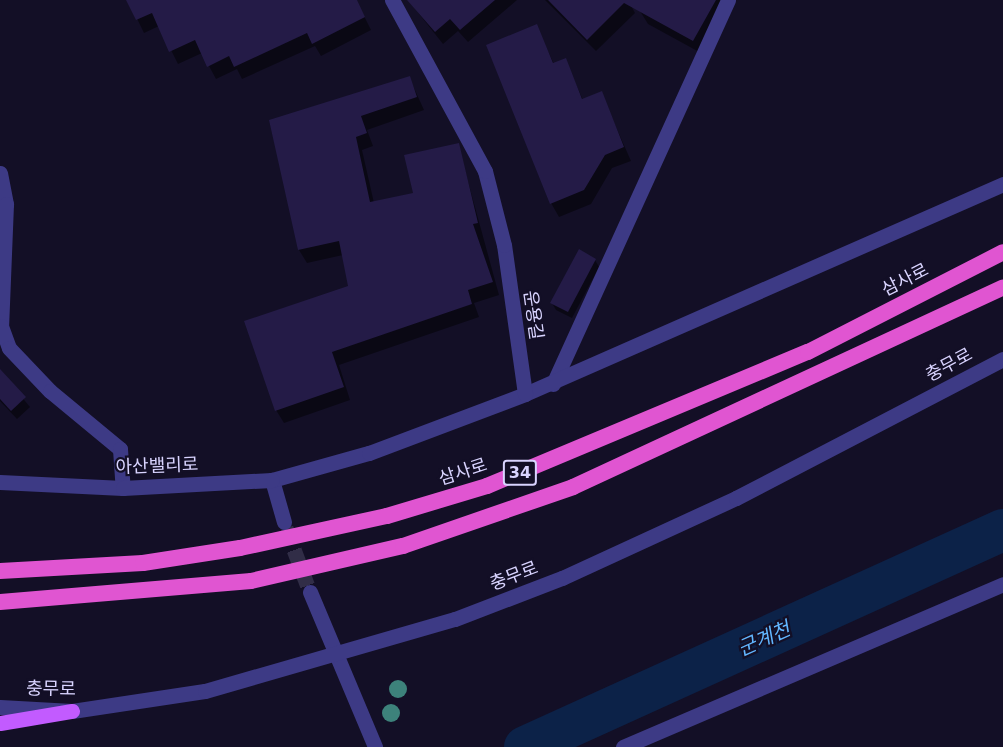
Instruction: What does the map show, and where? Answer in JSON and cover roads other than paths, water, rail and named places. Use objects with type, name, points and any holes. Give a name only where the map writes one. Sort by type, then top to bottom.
[{"type":"highway","name":"삼사로","points":[[0,571],[143,563],[240,548],[387,516],[487,486],[808,352],[1003,252]]},
{"type":"highway","name":"34","points":[[0,602],[42,601],[251,581],[403,546],[573,487],[1003,287]]},
{"type":"main road","points":[[0,723],[72,711]]},
{"type":"street","name":"운용길","points":[[392,0],[484,171],[504,245],[525,394]]},
{"type":"street","points":[[553,384],[728,0]]},
{"type":"street","points":[[0,173],[6,204],[0,326],[9,348],[50,391],[120,449],[123,488]]},
{"type":"street","points":[[284,522],[272,480],[369,453],[553,384],[1003,184]]},
{"type":"street","name":"충무로","points":[[0,708],[72,711],[205,692],[455,619],[562,579],[736,498],[1003,359]]},
{"type":"street","name":"아산밸리로","points":[[0,482],[123,488],[272,480]]},
{"type":"street","points":[[623,747],[1003,584]]},
{"type":"street","points":[[310,592],[338,652],[375,747]]},
{"type":"waterway","name":"군계천","points":[[525,747],[1003,530]]},
{"type":"tunnel","points":[[286,528],[310,592]]}]
